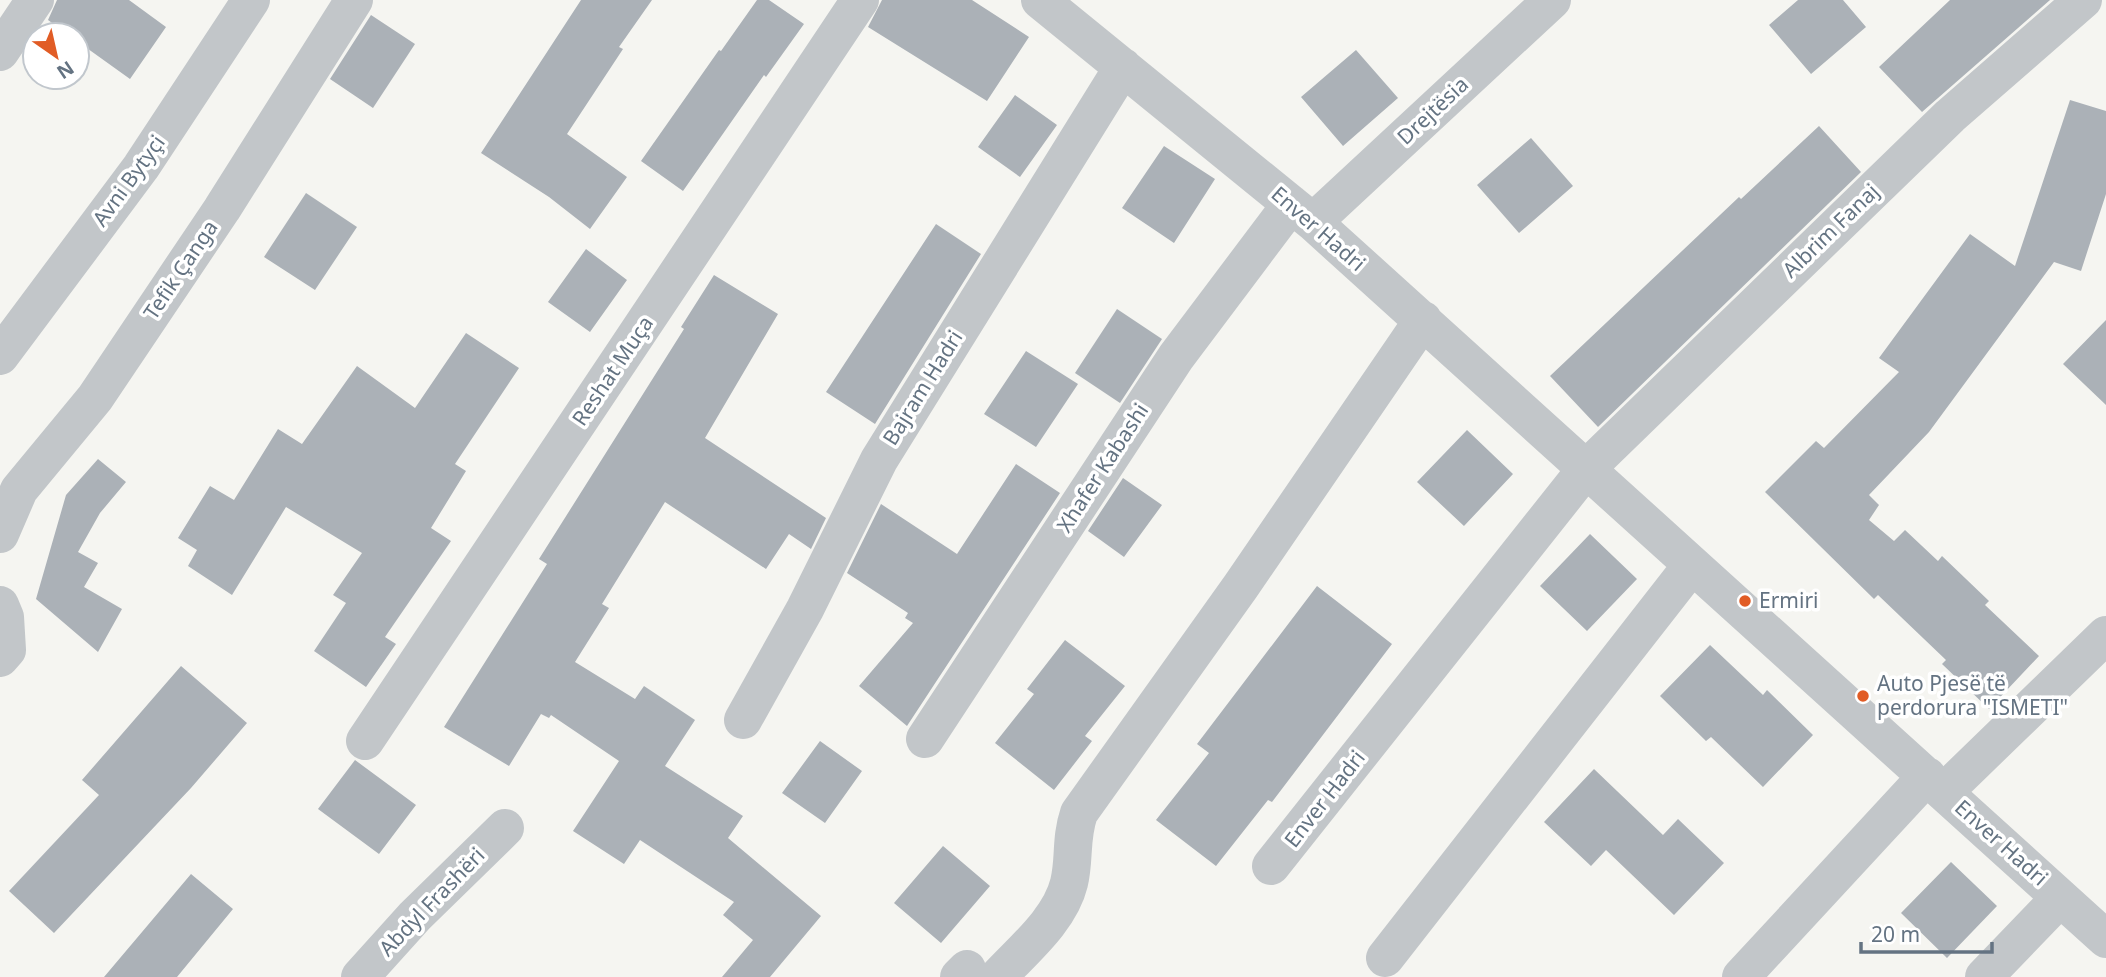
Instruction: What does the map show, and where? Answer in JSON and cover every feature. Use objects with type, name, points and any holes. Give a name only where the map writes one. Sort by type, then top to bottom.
[{"type":"street","points":[[0,52],[35,0]]},
{"type":"street","name":"Avni Bytyçi","points":[[0,356],[141,167],[251,0]]},
{"type":"street","name":"Tefik Çanga","points":[[0,534],[19,490],[95,398],[222,209],[354,0]]},
{"type":"street","name":"Reshat Muça","points":[[365,741],[860,0]]},
{"type":"street","name":"Enver Hadri","points":[[1040,0],[1302,213],[2106,939]]},
{"type":"street","name":"Drejtësia","points":[[1302,213],[1552,0]]},
{"type":"street","name":"Albrim Fanaj","points":[[1586,469],[1950,116],[2083,0]]},
{"type":"street","name":"Bajram Hadri","points":[[743,720],[805,609],[879,460],[1123,67]]},
{"type":"street","name":"Xhafer Kabashi","points":[[925,739],[1176,356],[1302,213]]},
{"type":"street","points":[[974,974],[1060,906],[1070,881],[1072,834],[1079,813],[1249,575],[1423,320]]},
{"type":"street","name":"Enver Hadri","points":[[1271,866],[1586,469]]},
{"type":"street","points":[[1385,958],[1692,565]]},
{"type":"street","points":[[0,605],[5,617],[7,650],[0,658]]},
{"type":"street","points":[[1741,977],[1936,784],[2106,635]]},
{"type":"street","name":"Abdyl Frashëri","points":[[360,977],[415,916],[505,828]]},
{"type":"street","points":[[1984,977],[2060,898]]},
{"type":"building","points":[[57,0],[129,0],[166,27],[130,79],[91,51],[91,21],[48,20]]},
{"type":"building","points":[[581,0],[652,0],[619,47],[623,49],[567,134],[627,177],[590,229],[549,197],[481,153]]},
{"type":"building","points":[[757,0],[769,0],[804,24],[766,77],[764,75],[683,191],[641,161]]},
{"type":"building","points":[[882,0],[972,0],[1029,37],[987,101],[868,27]]},
{"type":"building","points":[[1798,0],[1843,0],[1866,27],[1811,74],[1769,25]]},
{"type":"building","points":[[1950,0],[2050,0],[1922,112],[1879,67]]},
{"type":"building","points":[[371,15],[415,44],[373,108],[330,79]]},
{"type":"building","points":[[1356,50],[1398,98],[1343,146],[1301,97]]},
{"type":"building","points":[[1015,95],[1057,125],[1020,177],[978,147]]},
{"type":"building","points":[[2070,100],[2106,111],[2106,194],[2081,271],[2054,262],[1929,432],[1869,495],[1879,505],[1869,520],[1894,541],[1905,530],[1938,561],[1942,556],[1989,601],[1985,605],[2039,656],[1989,709],[1942,664],[1946,660],[1878,595],[1874,599],[1765,492],[1816,441],[1824,448],[1899,372],[1879,358],[1970,234],[2015,266]]},
{"type":"building","points":[[1819,126],[1861,172],[1598,427],[1550,376],[1739,197],[1741,199]]},
{"type":"building","points":[[1531,138],[1573,186],[1519,233],[1477,185]]},
{"type":"building","points":[[1164,146],[1215,179],[1174,243],[1122,208]]},
{"type":"building","points":[[306,193],[357,227],[315,290],[264,257]]},
{"type":"building","points":[[936,224],[981,254],[875,424],[826,392]]},
{"type":"building","points":[[586,249],[627,280],[590,332],[548,302]]},
{"type":"building","points":[[714,275],[778,314],[705,438],[826,518],[811,549],[789,534],[766,569],[665,502],[602,604],[609,608],[575,662],[635,699],[644,686],[695,720],[665,766],[743,816],[728,838],[821,916],[770,977],[722,977],[753,940],[723,915],[734,902],[640,840],[624,864],[573,831],[619,761],[551,715],[549,718],[541,714],[509,766],[444,727],[547,564],[539,559],[684,329],[681,327]]},
{"type":"building","points":[[1117,309],[1162,339],[1120,403],[1075,373]]},
{"type":"building","points":[[2106,320],[2106,405],[2063,364]]},
{"type":"building","points":[[466,333],[519,368],[455,464],[466,471],[431,528],[451,541],[385,637],[396,644],[366,687],[314,651],[346,603],[333,595],[362,553],[286,507],[232,595],[188,566],[197,550],[178,538],[210,486],[234,500],[278,429],[302,444],[357,366],[415,408]]},
{"type":"building","points":[[1026,351],[1078,384],[1036,447],[984,414]]},
{"type":"building","points":[[1467,430],[1513,474],[1464,526],[1417,482]]},
{"type":"building","points":[[98,459],[126,482],[100,513],[78,552],[98,563],[84,587],[122,609],[98,652],[36,599],[66,495]]},
{"type":"building","points":[[1016,464],[1060,493],[907,726],[859,686],[913,623],[905,618],[908,613],[847,573],[881,504],[957,554]]},
{"type":"building","points":[[1123,478],[1162,505],[1124,557],[1088,531]]},
{"type":"building","points":[[1590,534],[1637,579],[1587,631],[1540,586]]},
{"type":"building","points":[[1317,586],[1392,644],[1272,802],[1268,800],[1216,866],[1156,820],[1209,753],[1197,744]]},
{"type":"building","points":[[1065,640],[1125,686],[1085,736],[1092,741],[1054,790],[995,743],[1034,694],[1027,689]]},
{"type":"building","points":[[1710,645],[1763,695],[1767,690],[1813,735],[1763,787],[1711,737],[1706,741],[1660,696]]},
{"type":"building","points":[[181,666],[247,723],[191,788],[54,933],[9,891],[99,795],[82,780]]},
{"type":"building","points":[[820,741],[862,771],[825,823],[782,793]]},
{"type":"building","points":[[355,760],[416,805],[379,854],[318,809]]},
{"type":"building","points":[[1594,769],[1663,835],[1678,819],[1724,863],[1674,915],[1606,850],[1591,866],[1544,822]]},
{"type":"building","points":[[943,846],[990,886],[941,943],[894,903]]},
{"type":"building","points":[[1951,862],[1997,906],[1947,958],[1901,913]]},
{"type":"building","points":[[191,874],[233,909],[177,977],[104,977]]},
{"type":"place","name":"Ermiri","points":[[1745,601]]},
{"type":"place","name":"Auto Pjesë të perdorura \"ISMETI\"","points":[[1863,696]]}]
